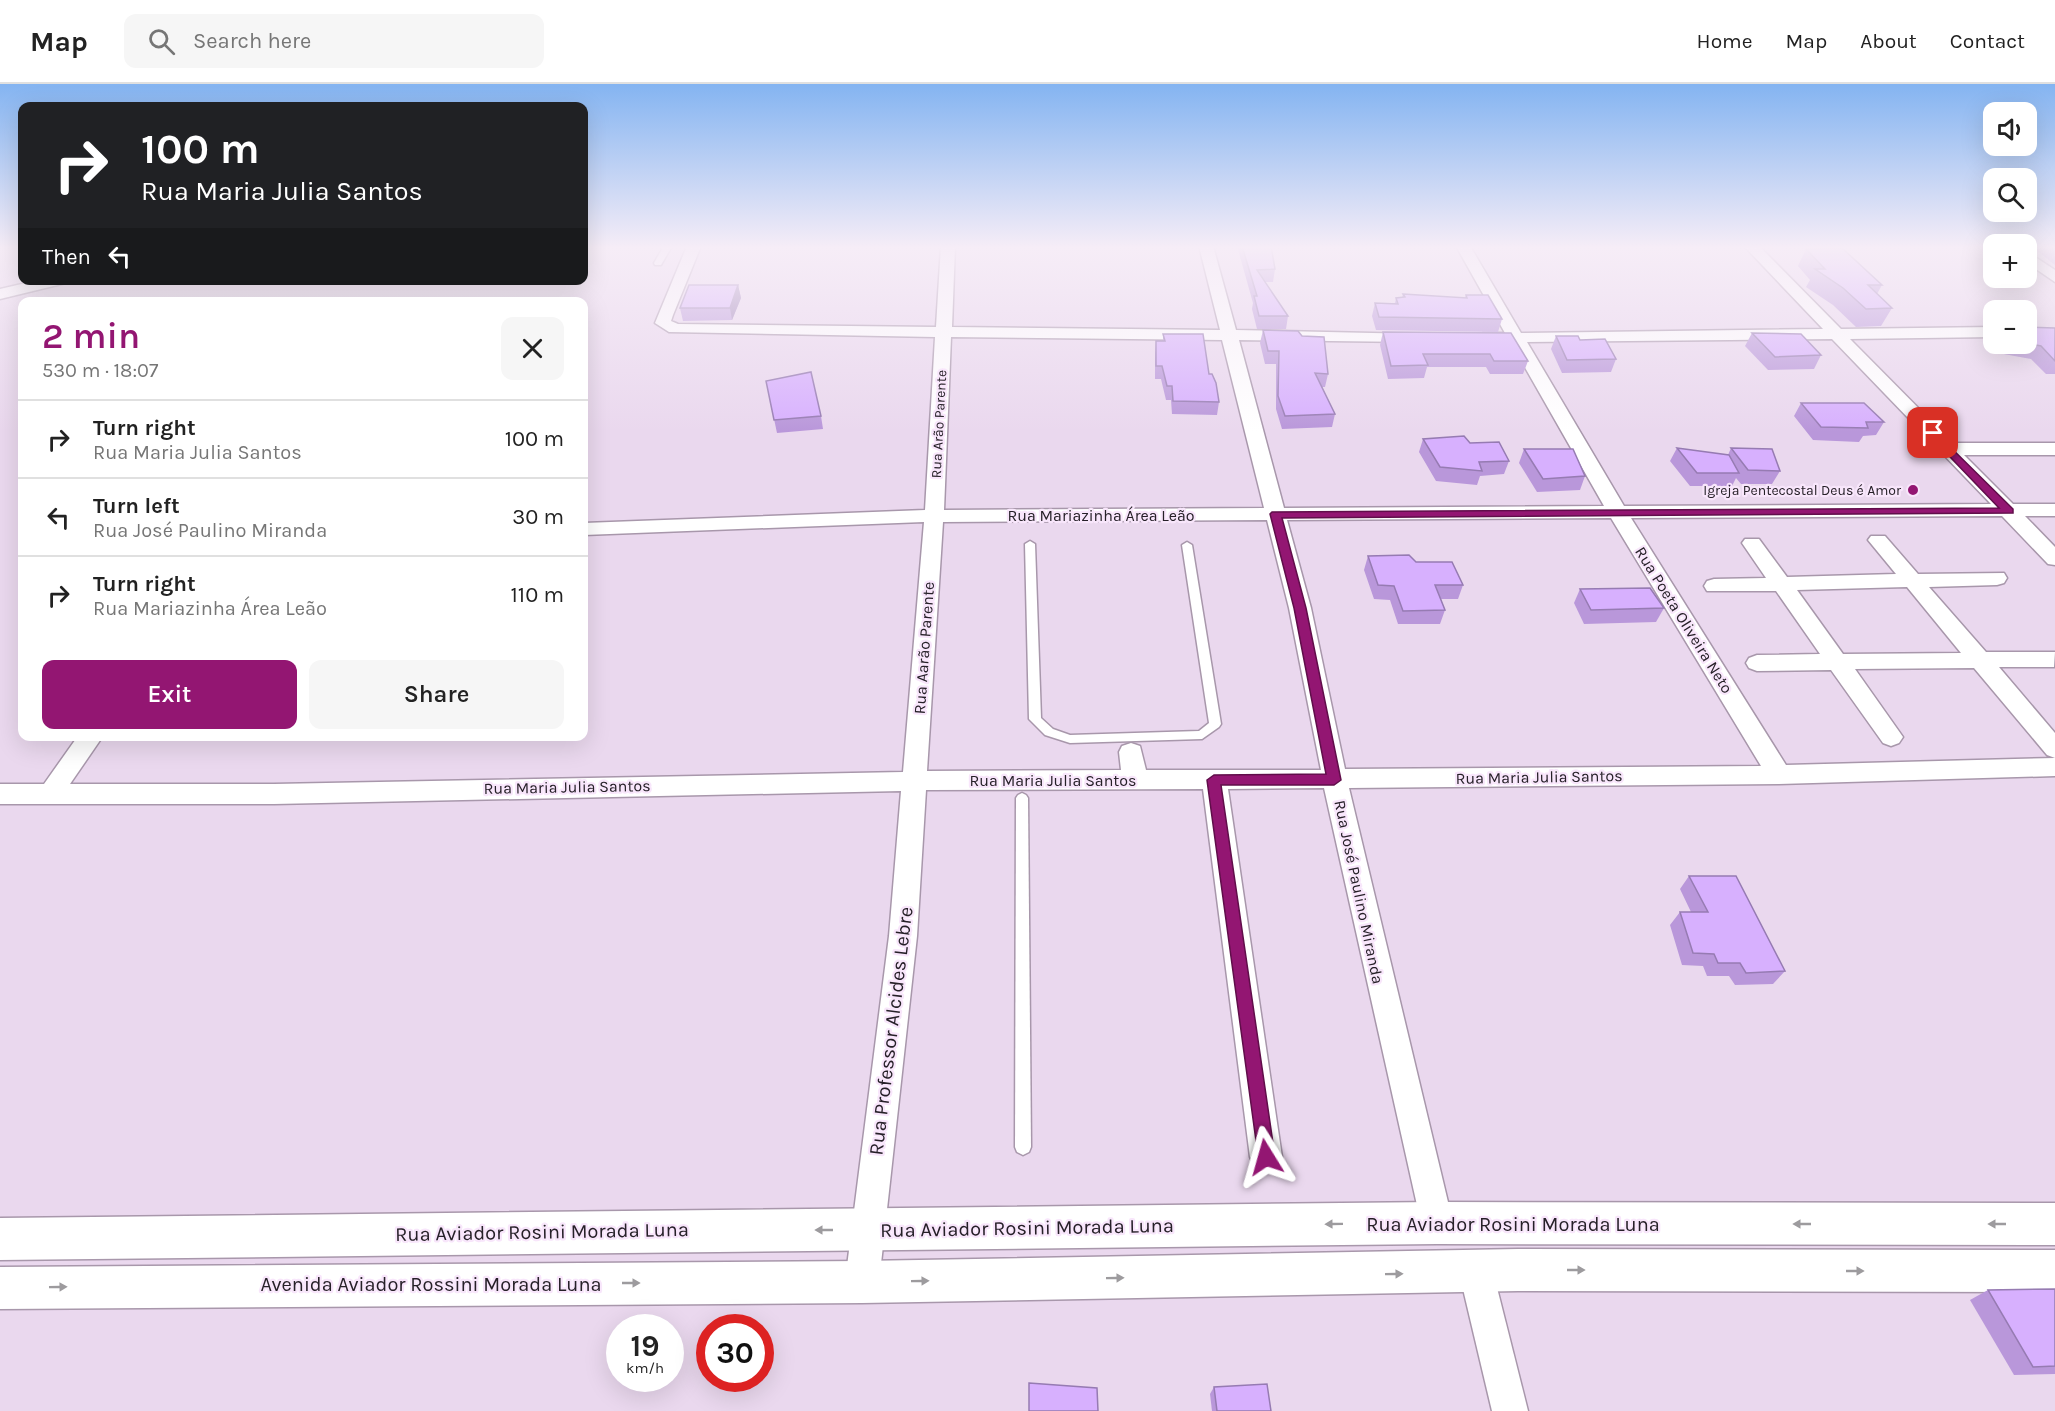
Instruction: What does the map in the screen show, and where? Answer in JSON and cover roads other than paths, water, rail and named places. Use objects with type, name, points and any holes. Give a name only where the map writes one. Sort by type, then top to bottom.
[{"type":"street","points":[[668,308],[663,323],[675,329],[1425,338]]},
{"type":"street","name":"Rua Arão Parente","points":[[933,516],[945,308]]},
{"type":"street","name":"Rua José Paulino Miranda","points":[[1222,308],[1300,608],[1334,780],[1381,996],[1437,1223]]},
{"type":"street","name":"Rua Poeta Oliveira Neto","points":[[1499,308],[1618,513],[1779,775]]},
{"type":"street","points":[[1812,308],[2055,559]]},
{"type":"street","points":[[1471,338],[1983,332]]},
{"type":"street","points":[[1949,449],[2055,449]]},
{"type":"street","name":"Rua Mariazinha Área Leão","points":[[588,529],[933,516],[2055,510]]},
{"type":"street","name":"Rua Aarão Parente","points":[[915,780],[933,516]]},
{"type":"street","points":[[1878,540],[2055,749]]},
{"type":"street","points":[[1752,543],[1891,737]]},
{"type":"street","points":[[1714,586],[1997,579]]},
{"type":"street","points":[[1757,663],[1980,662],[2054,659]]},
{"type":"street","points":[[5,800],[51,793],[87,741]]},
{"type":"street","points":[[1131,744],[1135,780]]},
{"type":"street","name":"Rua Maria Julia Santos","points":[[51,793],[286,793],[915,780],[1021,788],[1135,780],[1779,775],[2055,768]]},
{"type":"street","name":"Rua Professor Alcides Lebre","points":[[862,1282],[903,936],[915,780]]},
{"type":"street","points":[[1214,780],[1266,1157]]},
{"type":"street","name":"Rua Aviador Rosini Morada Luna","points":[[0,1239],[1437,1223],[2055,1224]]},
{"type":"street","points":[[862,1282],[1518,1270],[2055,1271]]},
{"type":"street","points":[[1476,1272],[1510,1411]]},
{"type":"street","name":"Avenida Aviador Rossini Morada Luna","points":[[0,1288],[862,1282]]},
{"type":"lane","points":[[1030,544],[1035,719],[1049,732],[1070,739],[1131,744],[1202,735],[1215,724],[1187,545]]},
{"type":"lane","points":[[1021,788],[1023,1147]]},
{"type":"place","name":"Igreja Pentecostal Deus é Amor","points":[[1913,490]]}]
